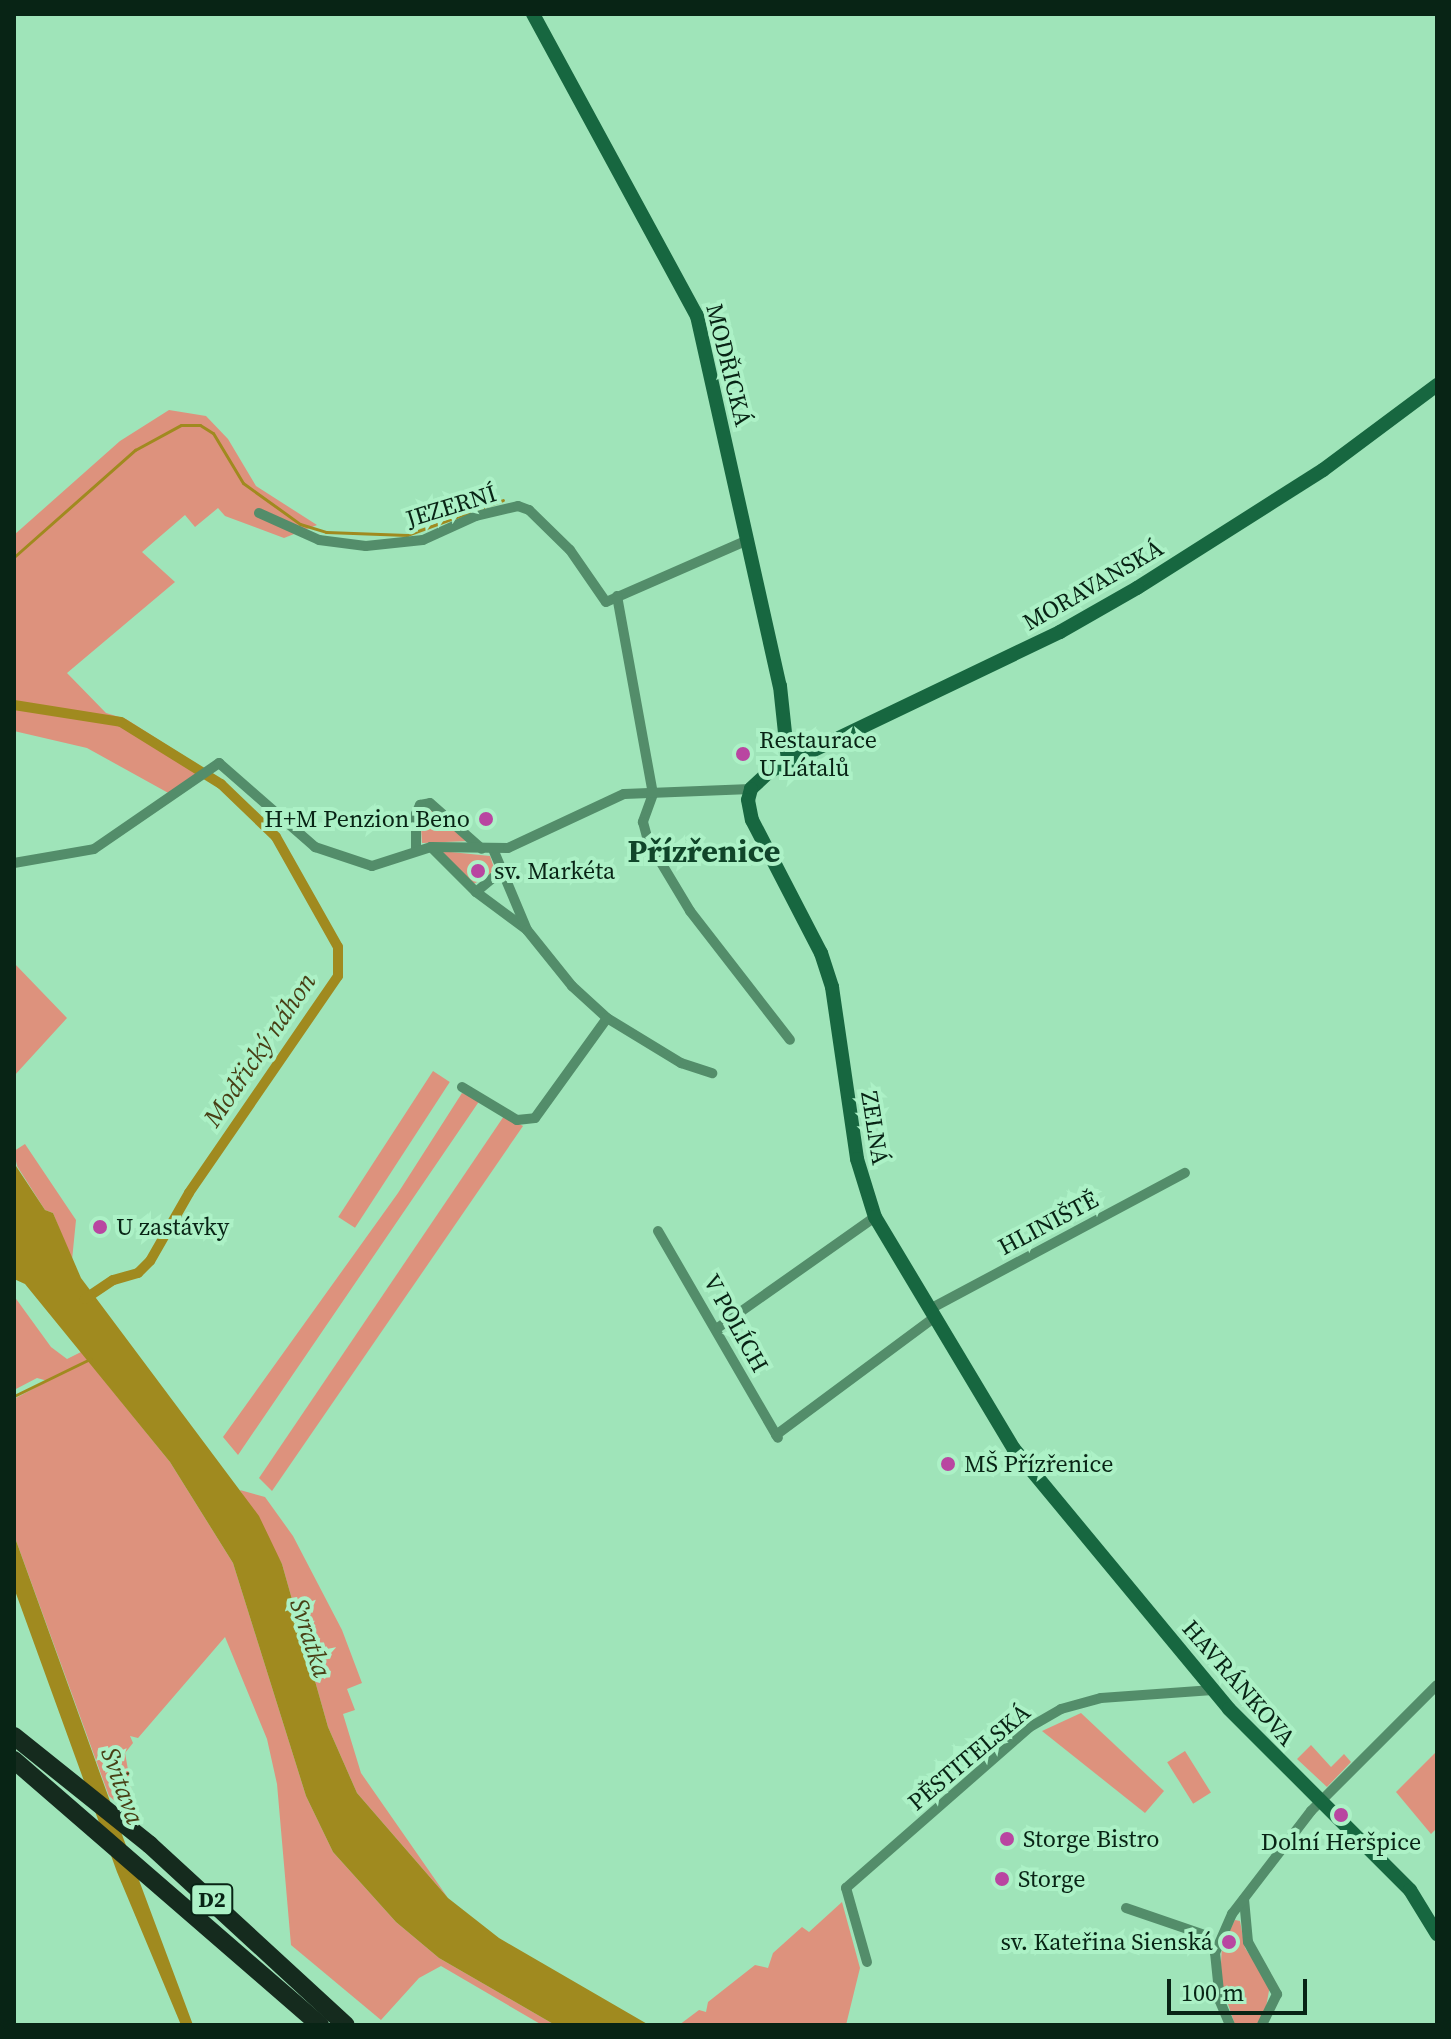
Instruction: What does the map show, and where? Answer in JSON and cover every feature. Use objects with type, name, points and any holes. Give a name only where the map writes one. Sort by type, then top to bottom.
[{"type":"highway","name":"D2","points":[[14,1736],[150,1845],[346,2025]]},
{"type":"highway","name":"D2","points":[[14,1760],[159,1881],[320,2025]]},
{"type":"highway","points":[[265,1974],[309,2025]]},
{"type":"street","name":"MODŘICKÁ","points":[[533,14],[697,316],[780,686],[788,761]]},
{"type":"street","name":"MORAVANSKÁ","points":[[751,789],[788,761],[1060,632],[1137,588],[1323,470],[1437,385]]},
{"type":"street","name":"JEZERNÍ","points":[[259,513],[319,540],[366,546],[423,540],[476,516],[518,506],[529,510],[570,550],[598,596],[606,602],[617,596]]},
{"type":"street","points":[[748,540],[617,596],[653,794],[643,822],[648,841],[690,911],[790,1040]]},
{"type":"street","points":[[14,863],[94,849],[211,767],[224,764],[281,820],[334,855],[372,866],[431,847],[508,848],[620,795],[751,789]]},
{"type":"street","name":"ZELNÁ","points":[[751,789],[752,820],[821,953],[832,987],[857,1159],[875,1217],[1016,1452]]},
{"type":"street","points":[[416,850],[416,814],[420,805],[430,803],[487,849],[527,930],[553,965],[607,1018],[681,1063],[712,1073]]},
{"type":"street","points":[[431,847],[476,892],[527,930]]},
{"type":"street","points":[[476,892],[500,872]]},
{"type":"street","points":[[462,1087],[517,1120],[535,1118],[607,1018]]},
{"type":"street","name":"HLINIŠTĚ","points":[[932,1313],[1185,1173]]},
{"type":"street","points":[[719,1327],[875,1217]]},
{"type":"street","name":"V POLÍCH","points":[[658,1231],[719,1327],[777,1436],[932,1313]]},
{"type":"street","name":"HAVRÁNKOVA","points":[[1016,1452],[1213,1690],[1319,1802],[1410,1890],[1437,1934]]},
{"type":"street","points":[[1230,2025],[1216,1978],[1213,1938],[1319,1802],[1437,1685]]},
{"type":"street","name":"PĚSTITELSKÁ","points":[[867,1962],[846,1888],[1030,1727],[1061,1709],[1101,1698],[1213,1690]]},
{"type":"street","points":[[1244,1898],[1248,1942],[1277,1994],[1262,2025]]},
{"type":"street","points":[[1126,1908],[1213,1938]]},
{"type":"shaded area","points":[[169,410],[206,416],[228,439],[256,486],[317,525],[284,538],[225,516],[218,508],[195,527],[185,515],[142,552],[175,582],[67,673],[106,713],[126,719],[203,768],[172,795],[87,748],[14,731],[14,535],[120,441]]},
{"type":"shaded area","points":[[427,806],[468,841],[422,843],[420,811]]},
{"type":"shaded area","points":[[441,851],[490,856],[495,871],[472,885]]},
{"type":"shaded area","points":[[14,963],[67,1018],[14,1076],[16,1058]]},
{"type":"shaded area","points":[[433,1071],[450,1082],[355,1228],[338,1217]]},
{"type":"shaded area","points":[[462,1093],[480,1100],[238,1455],[223,1437],[398,1193]]},
{"type":"shaded area","points":[[504,1116],[523,1126],[272,1491],[259,1478]]},
{"type":"shaded area","points":[[25,1144],[76,1220],[72,1260],[53,1213],[45,1210],[17,1166],[14,1151]]},
{"type":"shaded area","points":[[14,1163],[45,1210],[53,1213],[81,1278],[259,1516],[282,1564],[328,1727],[357,1793],[448,1898],[499,1938],[649,2025],[555,2025],[439,1958],[396,1922],[333,1852],[306,1796],[233,1563],[170,1462],[25,1284],[14,1279]]},
{"type":"shaded area","points":[[14,1296],[51,1347],[67,1359],[81,1352],[170,1462],[233,1563],[306,1796],[333,1852],[396,1922],[439,1958],[555,2025],[542,2025],[441,1966],[419,1978],[381,2020],[291,1945],[277,1784],[267,1739],[225,1637],[138,1738],[130,1736],[133,1743],[125,1753],[132,1792],[119,1795],[114,1752],[107,1753],[115,1801],[109,1796],[14,1535],[14,1399],[48,1381],[37,1378],[14,1390]]},
{"type":"shaded area","points":[[240,1490],[265,1497],[293,1536],[342,1630],[362,1683],[347,1689],[355,1710],[343,1714],[361,1773],[448,1898],[357,1793],[328,1727],[282,1564]]},
{"type":"shaded area","points":[[14,1535],[193,2025],[181,2025],[117,1872],[14,1588]]},
{"type":"shaded area","points":[[1081,1713],[1164,1791],[1145,1813],[1042,1731]]},
{"type":"shaded area","points":[[1311,1745],[1331,1767],[1344,1754],[1351,1762],[1327,1787],[1297,1759]]},
{"type":"shaded area","points":[[1185,1751],[1211,1793],[1193,1804],[1167,1762]]},
{"type":"shaded area","points":[[1437,1751],[1437,1828],[1431,1834],[1396,1792]]},
{"type":"shaded area","points":[[842,1902],[860,1968],[846,2025],[679,2025],[699,2010],[706,2012],[708,2002],[755,1965],[768,1968],[773,1953],[802,1927],[809,1932]]},
{"type":"shaded area","points":[[1235,1920],[1240,1921],[1245,1948],[1270,1985],[1265,2013],[1256,2025],[1235,2025],[1220,1980],[1222,1946]]},
{"type":"waterway","points":[[14,557],[135,450],[181,425],[200,425],[213,433],[243,483],[300,524],[326,532],[407,535],[503,500]]},
{"type":"waterway","name":"Modřický náhon","points":[[14,705],[121,722],[221,784],[276,837],[338,947],[338,976],[189,1193],[150,1261],[138,1273],[113,1280],[85,1299]]},
{"type":"waterway","points":[[14,1396],[90,1359]]},
{"type":"place","name":"Restaurace U Látalů","points":[[743,754]]},
{"type":"place","name":"H+M Penzion Beno","points":[[486,819]]},
{"type":"place","name":"sv. Markéta","points":[[478,871]]},
{"type":"place","name":"U zastávky","points":[[100,1227]]},
{"type":"place","name":"MŠ Přízřenice","points":[[948,1464]]},
{"type":"place","name":"Dolní Heršpice","points":[[1341,1815]]},
{"type":"place","name":"Storge Bistro","points":[[1007,1839]]},
{"type":"place","name":"Storge","points":[[1002,1879]]},
{"type":"place","name":"sv. Kateřina Sienská","points":[[1229,1942]]},
{"type":"district","name":"Přízřenice","points":[[704,851]]},
{"type":"water label","name":"Svratka","points":[[310,1638]]},
{"type":"water label","name":"Svitava","points":[[122,1786]]}]
